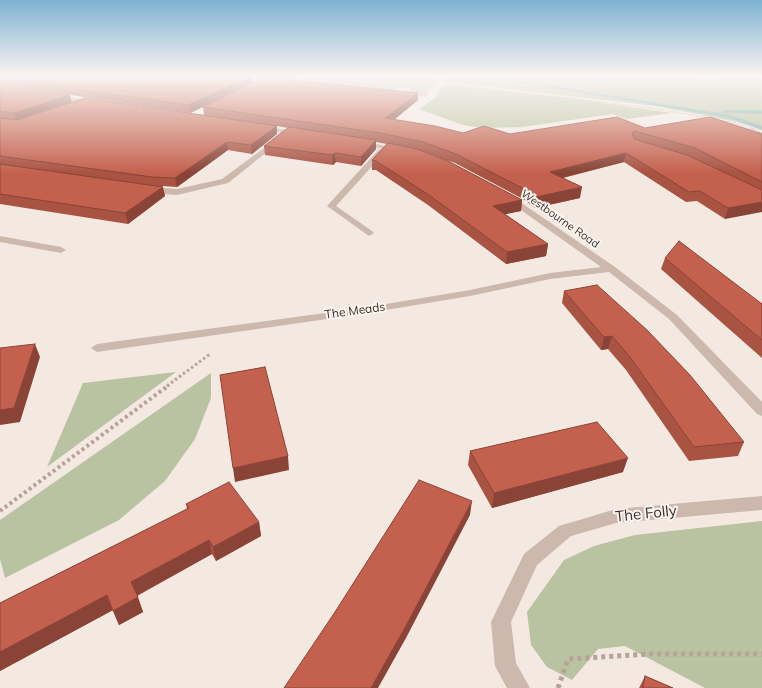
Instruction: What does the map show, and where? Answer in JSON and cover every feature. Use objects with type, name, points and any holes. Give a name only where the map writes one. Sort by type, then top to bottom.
[{"type":"street","points":[[249,126],[307,134]]},
{"type":"street","points":[[135,188],[178,192],[205,188],[225,181],[288,132]]},
{"type":"street","points":[[353,142],[411,153]]},
{"type":"street","points":[[369,234],[331,206],[386,147]]},
{"type":"street","name":"Westbourne Road","points":[[502,193],[519,203],[611,269],[673,317],[762,411]]},
{"type":"street","points":[[0,239],[61,250]]},
{"type":"street","name":"The Meads","points":[[97,348],[362,311],[470,293],[550,276],[611,269]]},
{"type":"street","name":"The Folly","points":[[519,688],[506,666],[501,622],[530,560],[564,532],[616,516],[762,503]]},
{"type":"path","points":[[653,108],[736,122],[762,133]]},
{"type":"path","points":[[749,134],[759,132]]},
{"type":"path","points":[[0,511],[247,326]]},
{"type":"path","points":[[558,688],[568,659],[651,654],[762,654]]},
{"type":"green space","points":[[638,108],[672,113],[627,119],[613,114],[522,127],[482,128],[463,125],[419,109]]},
{"type":"green space","points":[[666,108],[762,108],[762,130],[738,122]]},
{"type":"green space","points":[[176,372],[47,467],[83,383]]},
{"type":"green space","points":[[211,373],[211,398],[195,439],[165,481],[119,520],[5,578],[0,559],[0,520]]},
{"type":"green space","points":[[762,521],[762,688],[705,688],[625,646],[598,649],[572,680],[547,667],[531,645],[527,612],[564,560],[594,546],[635,535]]},
{"type":"building","points":[[0,108],[29,108],[14,113],[0,111]]},
{"type":"building","points":[[54,108],[154,108],[277,126],[251,145],[227,142],[175,178],[152,177],[0,156],[0,118],[17,120]]},
{"type":"building","points":[[211,108],[398,108],[385,118],[435,126],[463,133],[484,126],[510,134],[617,117],[645,128],[710,117],[762,134],[762,182],[695,148],[635,131],[632,133],[634,139],[687,155],[762,190],[762,202],[728,208],[700,191],[689,192],[626,153],[550,172],[582,187],[536,197],[456,154],[423,142],[380,133]]},
{"type":"building","points":[[289,127],[376,140],[361,157],[264,146]]},
{"type":"building","points":[[388,143],[417,149],[448,161],[522,200],[493,206],[548,244],[507,252],[429,195],[372,160]]},
{"type":"building","points":[[0,164],[163,187],[125,213],[0,194]]},
{"type":"building","points":[[679,241],[762,304],[762,340],[665,258]]},
{"type":"building","points":[[597,285],[647,330],[690,375],[744,442],[694,447],[630,357],[612,336],[604,337],[564,291]]},
{"type":"building","points":[[35,344],[14,408],[0,410],[0,348]]},
{"type":"building","points":[[265,367],[288,456],[233,468],[220,375]]},
{"type":"building","points":[[597,422],[628,458],[494,493],[470,451]]},
{"type":"building","points":[[419,480],[472,501],[371,688],[284,688],[335,612]]},
{"type":"building","points":[[229,482],[259,522],[213,547],[209,540],[131,582],[138,597],[113,611],[107,595],[0,652],[0,603],[189,508],[186,504]]},
{"type":"building","points":[[645,676],[673,688],[643,688]]},
{"type":"waterway","points":[[678,108],[730,117],[762,128]]},
{"type":"waterway","points":[[723,112],[762,112]]}]
